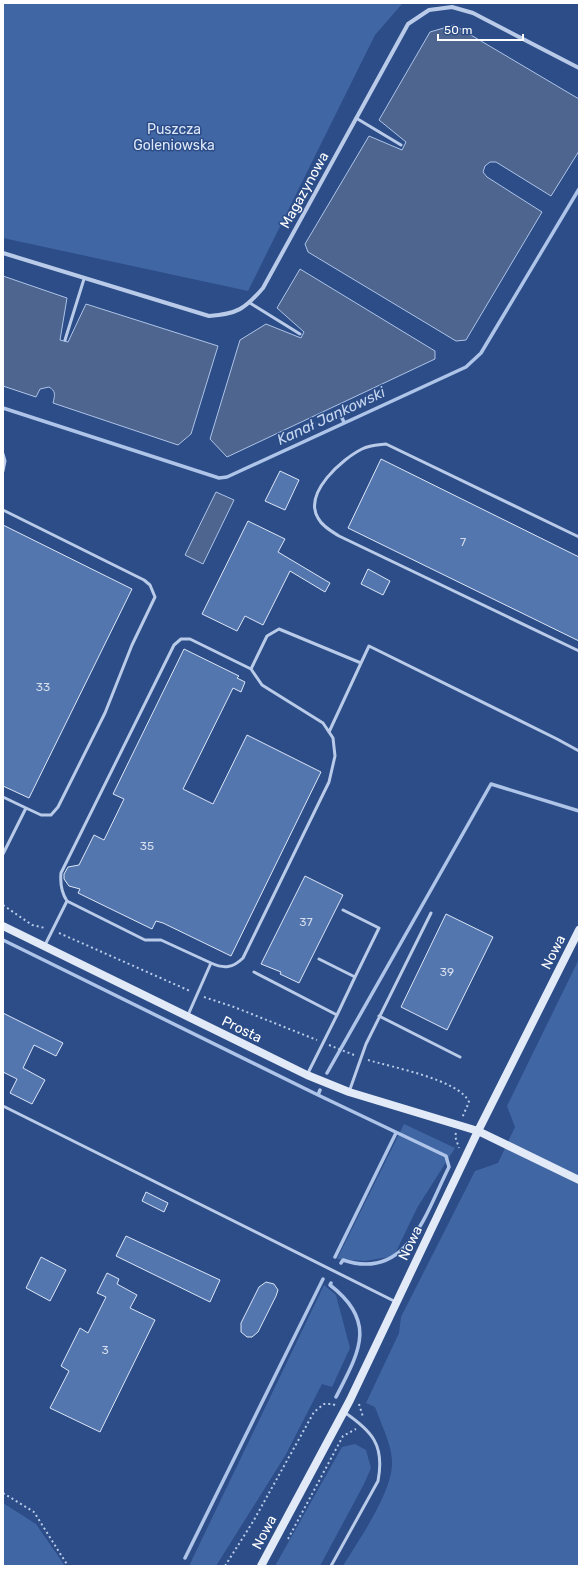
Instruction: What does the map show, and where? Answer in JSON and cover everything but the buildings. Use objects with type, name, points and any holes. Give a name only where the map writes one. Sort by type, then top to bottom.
[{"type":"street","name":"Magazynowa","points":[[3,253],[84,279],[210,316],[230,315],[250,303],[263,288],[408,24],[429,10],[452,7],[473,12],[579,68]]},
{"type":"street","name":"Prosta","points":[[3,926],[307,1075],[349,1092],[478,1131],[579,1180]]},
{"type":"street","name":"Nowa","points":[[261,1566],[344,1412],[478,1131],[579,930]]},
{"type":"lane","points":[[356,118],[401,145]]},
{"type":"lane","points":[[65,340],[84,279]]},
{"type":"lane","points":[[250,303],[300,334]]},
{"type":"lane","points":[[579,536],[386,444],[363,448],[342,462],[323,483],[315,499],[315,510],[318,518],[326,527],[338,536],[579,651]]},
{"type":"lane","points":[[3,454],[5,461],[3,471]]},
{"type":"lane","points":[[3,510],[144,580],[150,585],[154,597],[132,645],[105,713],[58,807],[51,815],[41,815],[3,797]]},
{"type":"lane","points":[[251,669],[267,636],[279,629],[361,663]]},
{"type":"lane","points":[[181,639],[190,639],[251,669],[262,685],[323,723],[333,738],[335,756],[329,782],[243,958],[238,964],[229,968],[211,963],[161,940],[145,940],[67,901],[62,894],[60,884],[61,873],[174,645],[181,639]]},
{"type":"lane","points":[[329,732],[369,646],[557,738],[579,751]]},
{"type":"lane","points":[[3,854],[26,808]]},
{"type":"lane","points":[[44,946],[67,901]]},
{"type":"lane","points":[[307,1075],[379,928],[343,910]]},
{"type":"lane","points":[[349,1092],[361,1058],[379,1016],[431,913]]},
{"type":"lane","points":[[319,959],[355,977]]},
{"type":"lane","points":[[188,1017],[211,963]]},
{"type":"lane","points":[[254,972],[337,1015]]},
{"type":"lane","points":[[379,1016],[460,1057]]},
{"type":"lane","points":[[3,1106],[396,1302]]},
{"type":"lane","points":[[331,1566],[378,1481],[380,1471],[380,1459],[374,1439],[369,1431],[344,1412]]},
{"type":"path","points":[[3,905],[32,925],[52,930],[197,994],[234,1007],[361,1058],[446,1082],[466,1096],[469,1102],[463,1117]]},
{"type":"path","points":[[225,1566],[258,1513],[314,1412],[324,1404],[333,1404],[344,1412]]},
{"type":"path","points":[[287,1540],[343,1436],[356,1429],[360,1423]]},
{"type":"path","points":[[3,1493],[34,1512],[68,1566]]},
{"type":"green space","name":"Puszcza Goleniowska","points":[[3,3],[402,4],[375,35],[248,291],[3,238]]},
{"type":"green space","points":[[579,959],[579,1566],[343,1566],[382,1500],[391,1472],[392,1460],[390,1447],[375,1407],[366,1403],[399,1333],[401,1317],[475,1171],[498,1163],[515,1127],[507,1106]]},
{"type":"green space","points":[[404,1124],[455,1148],[417,1208],[394,1256],[365,1261],[337,1259]]},
{"type":"green space","points":[[324,1285],[336,1295],[350,1348],[332,1387],[322,1384],[285,1456],[216,1566],[189,1566]]},
{"type":"green space","points":[[355,1444],[366,1450],[371,1468],[320,1566],[275,1566],[342,1447]]},
{"type":"green space","points":[[3,1503],[36,1524],[65,1566],[3,1566]]},
{"type":"shaded area","points":[[454,25],[579,99],[579,151],[551,196],[496,162],[490,162],[485,166],[483,172],[487,177],[542,212],[466,340],[456,341],[308,252],[305,244],[369,136],[402,150],[406,142],[379,120],[430,32]]},
{"type":"shaded area","points":[[300,269],[435,351],[435,359],[227,457],[210,439],[240,340],[266,324],[301,338],[304,332],[277,308]]},
{"type":"shaded area","points":[[3,276],[67,298],[60,340],[68,342],[86,304],[218,346],[191,434],[178,445],[53,403],[53,390],[49,387],[40,389],[36,397],[3,386]]},
{"type":"shaded area","points":[[216,492],[234,500],[203,564],[185,555]]},
{"type":"waterway","name":"Kanał Jankowski","points":[[3,408],[219,478],[227,477],[466,367],[481,353],[579,189]]},
{"type":"waterway","points":[[341,416],[344,422]]},
{"type":"waterway","points":[[327,1073],[491,784],[579,811]]},
{"type":"waterway","points":[[3,940],[318,1095]]},
{"type":"waterway","points":[[320,1090],[318,1095],[446,1156],[449,1167],[422,1222],[412,1239],[399,1252],[384,1261],[365,1264],[343,1260],[341,1263]]},
{"type":"waterway","points":[[335,1257],[396,1133]]},
{"type":"waterway","points":[[185,1558],[323,1279]]},
{"type":"waterway","points":[[331,1283],[330,1285],[345,1299],[354,1312],[359,1325],[360,1338],[352,1366],[336,1397]]}]
